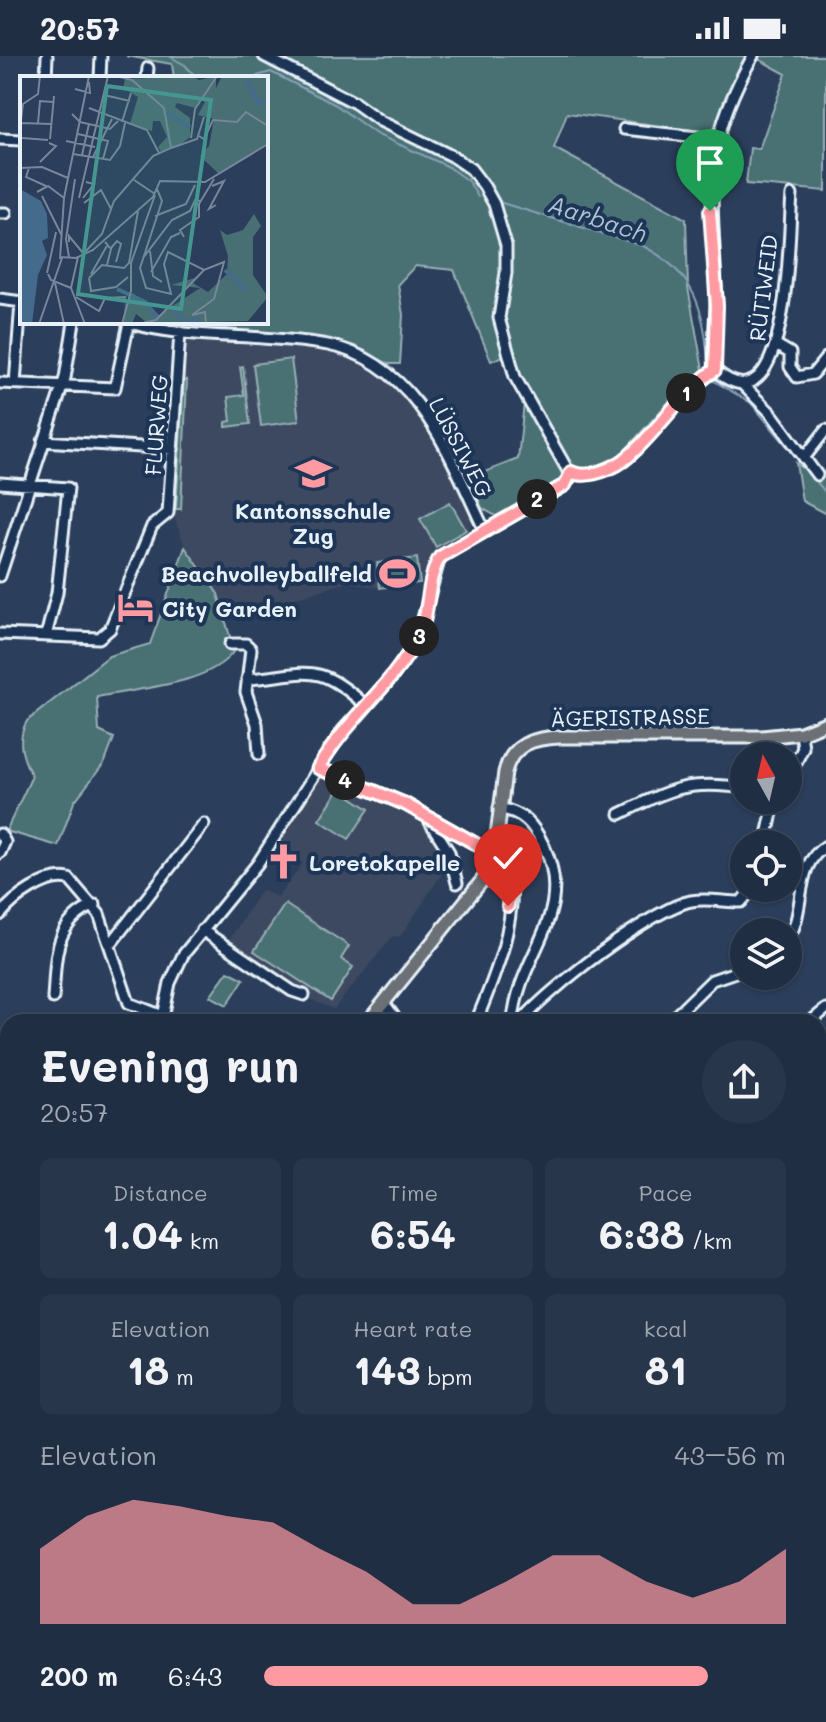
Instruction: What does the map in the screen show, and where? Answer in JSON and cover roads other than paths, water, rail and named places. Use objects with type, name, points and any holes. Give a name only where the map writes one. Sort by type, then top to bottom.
[{"type":"main road","name":"ÄGERISTRASSE","points":[[375,1014],[485,880],[495,856],[499,808],[510,758],[521,746],[533,740],[762,737],[801,733],[826,723]]},
{"type":"street","points":[[46,76],[47,56]]},
{"type":"street","points":[[100,76],[101,56]]},
{"type":"street","points":[[264,56],[355,103],[380,121],[452,156],[471,169],[484,186],[506,245],[506,273],[499,318],[512,368],[522,395],[571,472],[585,476],[627,458],[674,404],[715,370],[717,306],[710,186],[716,139],[733,93],[753,56]]},
{"type":"street","points":[[624,129],[716,139]]},
{"type":"street","points":[[0,139],[20,140]]},
{"type":"street","name":"RÜTIWEID","points":[[744,386],[760,376],[778,346],[792,195]]},
{"type":"street","points":[[0,299],[20,302]]},
{"type":"street","points":[[15,384],[20,316]]},
{"type":"street","points":[[0,576],[5,552],[31,484],[71,358],[74,324]]},
{"type":"street","points":[[0,383],[115,388],[128,324]]},
{"type":"street","name":"LÜSSIWEG","points":[[135,324],[180,332],[328,345],[377,365],[407,389],[424,411],[484,529]]},
{"type":"street","points":[[153,329],[162,324]]},
{"type":"street","name":"FLURWEG","points":[[46,636],[99,638],[105,635],[152,526],[161,515],[168,513],[180,332]]},
{"type":"street","points":[[778,346],[790,353],[790,367],[797,377],[813,374],[826,358]]},
{"type":"street","points":[[715,370],[744,386],[771,413],[817,475]]},
{"type":"street","points":[[804,458],[826,430]]},
{"type":"street","points":[[43,441],[173,449]]},
{"type":"street","points":[[164,1014],[175,971],[202,930],[258,863],[318,768],[364,704],[392,677],[417,640],[437,561],[484,529],[567,484],[571,472]]},
{"type":"street","points":[[0,483],[68,488],[59,579],[46,636],[0,634]]},
{"type":"street","points":[[230,644],[239,642],[251,649],[246,692],[257,724],[259,754]]},
{"type":"street","points":[[247,679],[317,672],[328,675],[364,704]]},
{"type":"street","points":[[801,733],[802,750]]},
{"type":"street","points":[[318,768],[405,804],[483,848],[507,866],[510,871],[508,929],[503,952],[479,1014]]},
{"type":"street","points":[[620,814],[670,791],[701,782],[730,786]]},
{"type":"street","points":[[499,808],[517,812],[530,822],[549,857],[555,886],[553,910],[522,980],[515,1014]]},
{"type":"street","points":[[425,816],[446,844],[457,883]]},
{"type":"street","points":[[110,945],[204,824]]},
{"type":"street","points":[[0,834],[5,842],[0,853]]},
{"type":"street","points":[[797,918],[806,868],[817,852],[826,846]]},
{"type":"street","points":[[0,915],[18,898],[64,877],[95,905],[129,1003],[152,1014]]},
{"type":"street","points":[[530,1014],[580,969],[657,916],[693,901],[730,902]]},
{"type":"street","points":[[53,998],[58,940],[63,928],[95,905]]},
{"type":"street","points":[[202,930],[292,991],[304,995]]},
{"type":"street","points":[[677,1014],[712,980],[730,974]]},
{"type":"street","points":[[384,1003],[392,1014]]},
{"type":"waterway","name":"Aarbach","points":[[169,56],[185,65],[195,76]]},
{"type":"waterway","name":"Aarbach","points":[[257,76],[271,72],[336,105],[376,134],[447,166],[469,182],[478,197]]},
{"type":"waterway","name":"Aarbach","points":[[502,203],[643,246],[660,256],[685,280],[694,294],[704,326],[708,363]]},
{"type":"waterway","name":"Aarbach","points":[[714,381],[751,403],[826,493]]},
{"type":"place","name":"Kantonsschule Zug","points":[[313,474]]},
{"type":"place","name":"Beachvolleyballfeld","points":[[398,573]]},
{"type":"place","name":"City Garden","points":[[136,608]]},
{"type":"place","name":"Loretokapelle","points":[[283,862]]}]
